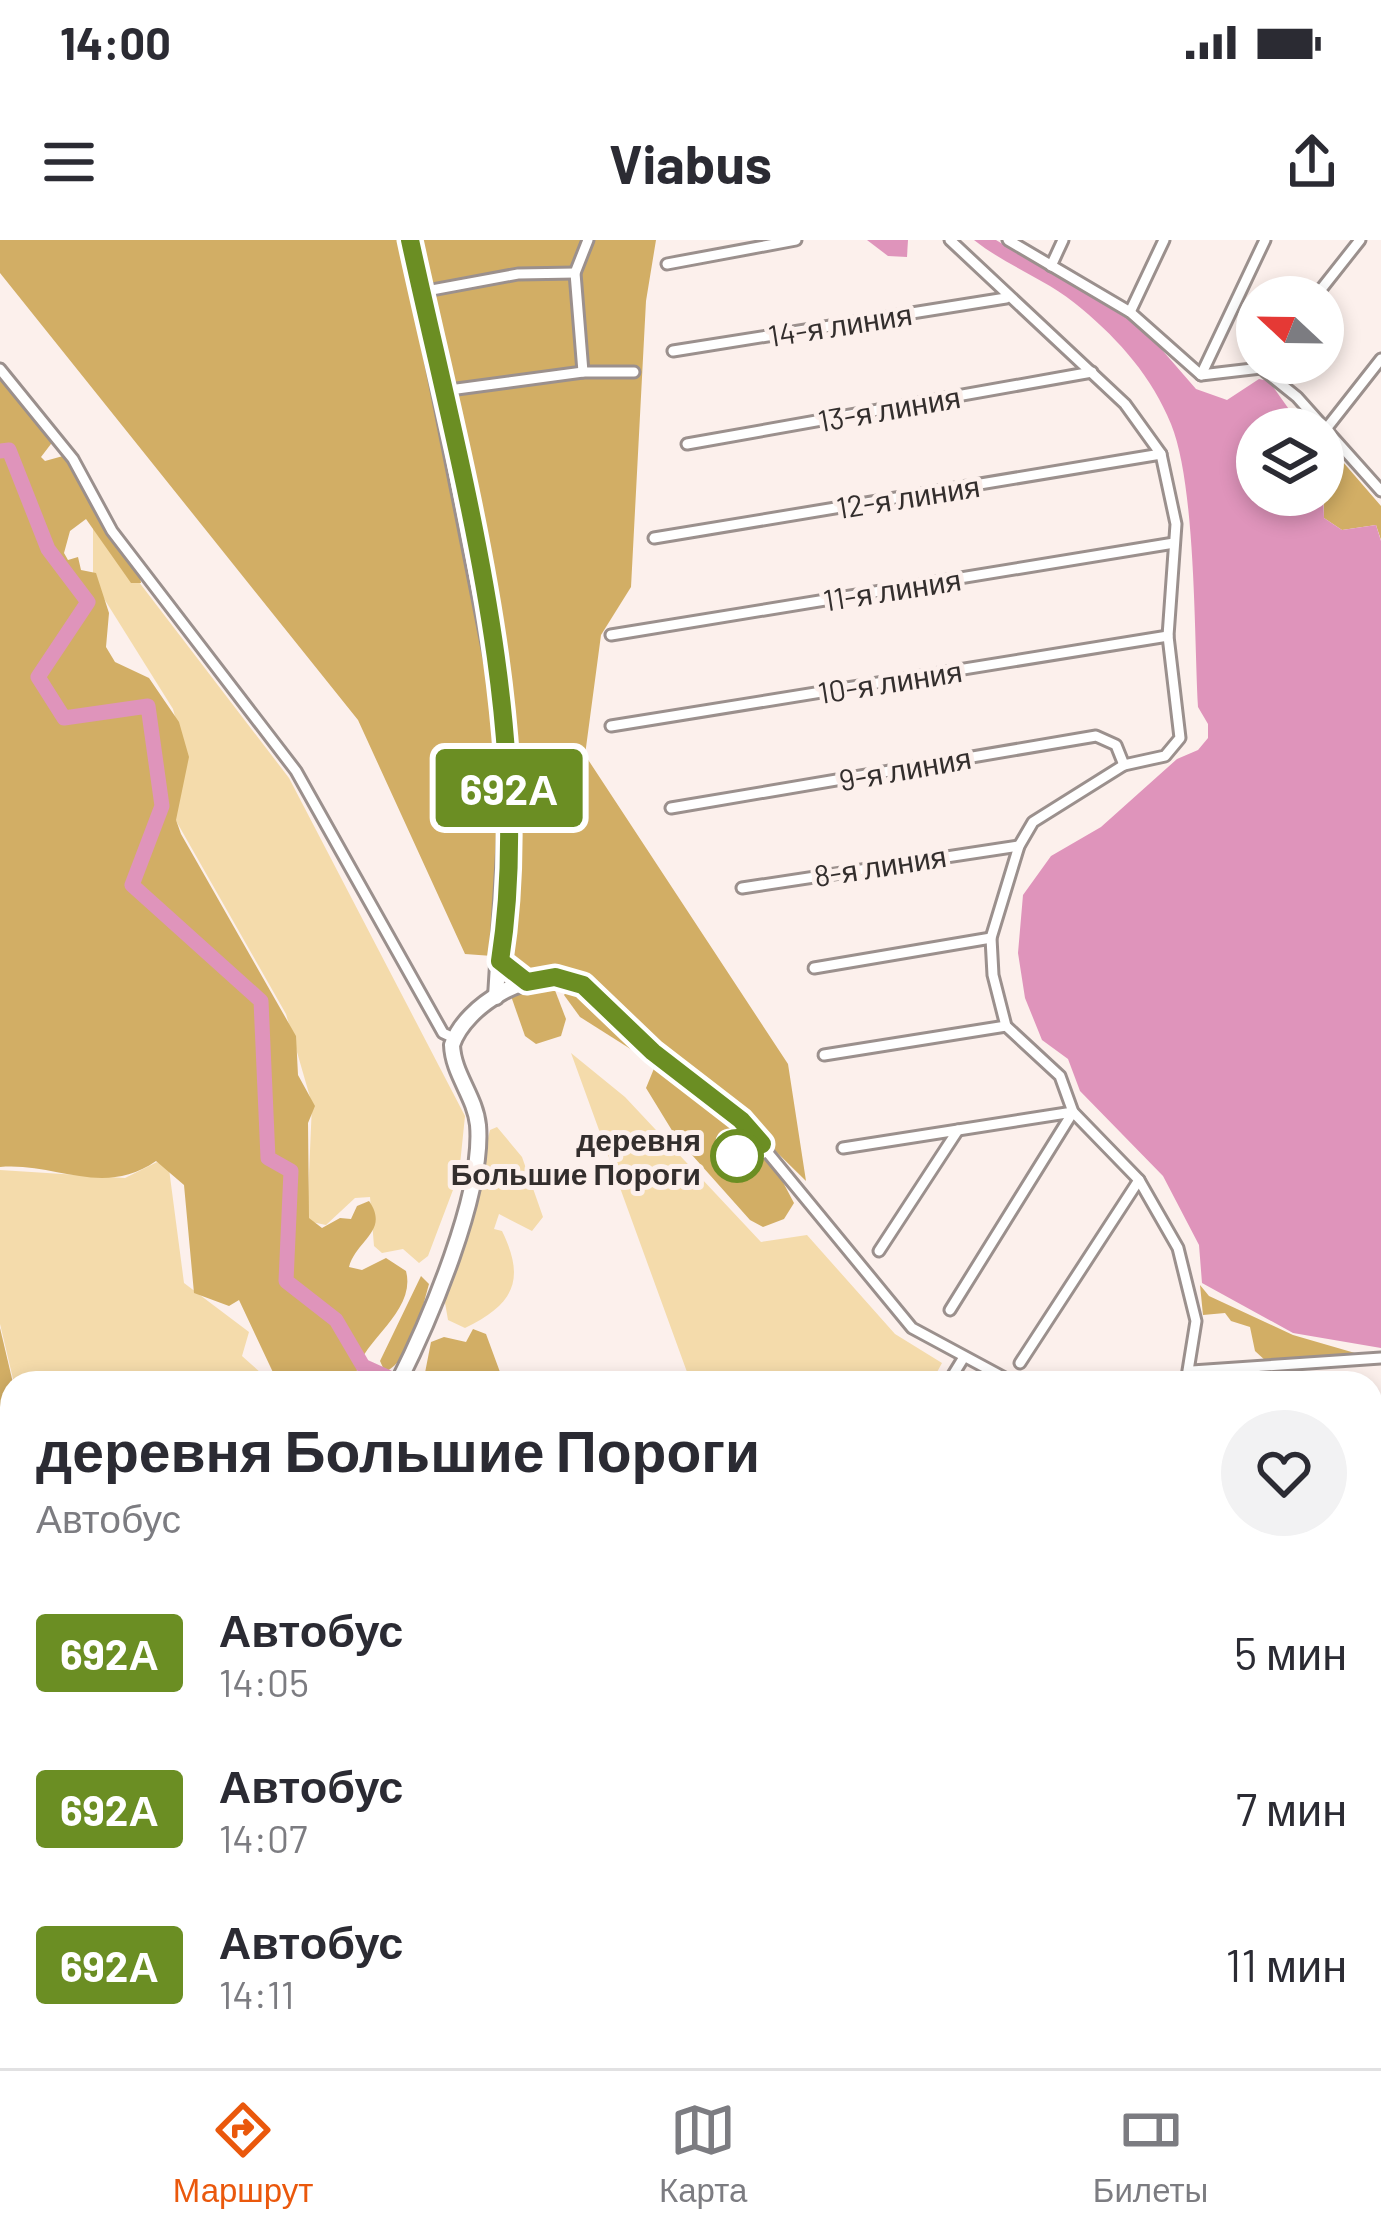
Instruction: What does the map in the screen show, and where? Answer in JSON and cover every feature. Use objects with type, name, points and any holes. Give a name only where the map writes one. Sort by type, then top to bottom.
[{"type":"street","points":[[410,240],[502,706],[509,789],[496,998]]},
{"type":"street","points":[[583,372],[575,273],[588,240]]},
{"type":"street","points":[[667,265],[796,240]]},
{"type":"street","points":[[950,240],[1006,298],[1125,404],[1161,454],[1172,491],[1168,636],[1180,738],[1165,756],[1124,765],[1048,809],[1019,846],[991,938],[992,975],[1006,1026],[1060,1076],[1073,1112],[1139,1180],[1178,1248],[1196,1322],[1192,1371],[1381,1358]]},
{"type":"street","points":[[1008,240],[1130,312],[1201,375]]},
{"type":"street","points":[[1051,266],[1063,240]]},
{"type":"street","points":[[1130,312],[1164,240]]},
{"type":"street","points":[[1201,375],[1265,240]]},
{"type":"street","points":[[1332,276],[1360,240]]},
{"type":"street","points":[[421,292],[518,274],[575,273]]},
{"type":"street","name":"14-я линия","points":[[673,351],[1006,298]]},
{"type":"street","points":[[1343,408],[1381,359]]},
{"type":"street","points":[[0,369],[73,459],[112,531],[296,771],[443,1033],[454,1038]]},
{"type":"street","points":[[1201,375],[1236,369]]},
{"type":"street","points":[[442,391],[583,372],[634,373]]},
{"type":"street","name":"13-я линия","points":[[687,444],[1092,372]]},
{"type":"street","points":[[1281,384],[1304,408]]},
{"type":"street","points":[[1344,450],[1381,490]]},
{"type":"street","name":"12-я линия","points":[[654,538],[1161,454]]},
{"type":"street","name":"11-я линия","points":[[611,635],[1174,543]]},
{"type":"street","name":"10-я линия","points":[[611,726],[1168,636]]},
{"type":"street","name":"9-я линия","points":[[671,808],[1096,736],[1116,746],[1124,765]]},
{"type":"street","name":"8-я линия","points":[[742,888],[1019,846]]},
{"type":"street","points":[[814,968],[991,938]]},
{"type":"street","points":[[500,961],[527,982]]},
{"type":"street","points":[[403,1371],[448,1265],[476,1155],[478,1118],[452,1054],[454,1038],[496,998],[527,982],[555,977],[583,985],[653,1052],[750,1131],[912,1328],[991,1371]]},
{"type":"street","points":[[824,1054],[1006,1026]]},
{"type":"street","points":[[843,1148],[1073,1112]]},
{"type":"street","points":[[950,1310],[1073,1112]]},
{"type":"street","points":[[879,1251],[958,1130]]},
{"type":"street","points":[[1020,1363],[1139,1180]]},
{"type":"street","points":[[955,1371],[964,1357]]},
{"type":"shaded area","points":[[0,240],[656,240],[646,301],[631,587],[601,635],[585,755],[788,1064],[806,1181],[751,1127],[721,1143],[718,1150],[734,1163],[757,1153],[776,1169],[794,1203],[784,1219],[763,1227],[750,1220],[676,1137],[646,1088],[662,1049],[602,992],[568,973],[527,974],[506,957],[465,954],[358,720],[0,273]]},
{"type":"shaded area","points":[[867,240],[908,240],[907,257],[888,256]]},
{"type":"shaded area","points":[[974,240],[996,240],[1143,328],[1196,389],[1227,400],[1251,384],[1271,384],[1288,408],[1236,408],[1236,516],[1324,516],[1342,530],[1376,525],[1381,541],[1381,1348],[1293,1333],[1202,1283],[1199,1245],[1163,1176],[1080,1091],[1068,1059],[1042,1040],[1025,998],[1018,953],[1023,895],[1051,856],[1101,827],[1177,759],[1198,750],[1208,738],[1208,724],[1198,707],[1185,484],[1171,424],[1134,361],[1096,321],[1056,290]]},
{"type":"shaded area","points":[[0,371],[54,440],[41,457],[45,461],[63,456],[140,576],[141,583],[131,583],[86,519],[70,531],[64,553],[68,560],[78,557],[81,570],[96,573],[109,613],[106,647],[115,662],[149,678],[179,722],[189,757],[176,820],[181,834],[296,1036],[298,1075],[315,1106],[308,1123],[309,1218],[322,1228],[340,1218],[351,1219],[357,1206],[369,1201],[374,1228],[349,1267],[362,1270],[386,1258],[406,1271],[402,1303],[357,1371],[272,1371],[239,1300],[229,1306],[194,1293],[184,1185],[156,1161],[136,1172],[98,1178],[0,1167]]},
{"type":"shaded area","points":[[1344,463],[1381,506],[1381,540],[1376,525],[1342,530],[1324,518],[1344,516]]},
{"type":"shaded area","points":[[93,522],[289,778],[465,1116],[459,1174],[428,1256],[419,1263],[403,1249],[382,1253],[374,1246],[370,1197],[355,1198],[326,1225],[307,1221],[312,1104],[286,1014],[175,819],[187,761],[173,709],[93,581]]},
{"type":"shaded area","points":[[553,985],[566,1019],[561,1036],[536,1044],[525,1036],[511,996]]},
{"type":"shaded area","points":[[569,988],[590,998],[640,1055],[580,1017],[564,995]]},
{"type":"shaded area","points":[[571,1053],[625,1097],[761,1242],[807,1235],[895,1334],[942,1363],[938,1371],[687,1371]]},
{"type":"shaded area","points":[[497,1127],[522,1157],[543,1217],[532,1231],[499,1214],[494,1229],[502,1231],[509,1248],[511,1289],[495,1310],[465,1328],[448,1320],[443,1291],[458,1262],[490,1130]]},
{"type":"shaded area","points":[[157,1162],[169,1169],[184,1283],[249,1332],[242,1356],[259,1371],[11,1371],[0,1324],[0,1170],[125,1178]]},
{"type":"shaded area","points":[[421,1276],[429,1284],[414,1334],[394,1366],[385,1371],[380,1361]]},
{"type":"shaded area","points":[[1200,1285],[1209,1296],[1293,1335],[1355,1353],[1267,1362],[1255,1351],[1250,1327],[1231,1321],[1225,1313],[1203,1315]]},
{"type":"shaded area","points":[[0,1328],[10,1371],[0,1371]]},
{"type":"shaded area","points":[[473,1329],[486,1334],[500,1371],[425,1371],[431,1342],[444,1337],[466,1342]]},
{"type":"waterway","points":[[0,451],[9,450],[48,549],[88,602],[38,677],[64,718],[148,706],[162,806],[132,885],[261,1001],[268,1158],[291,1171],[286,1281],[336,1320],[363,1366],[374,1371]]},
{"type":"bus line","name":"692А","points":[[410,240],[502,706],[509,789],[500,961],[527,982],[555,977],[583,985],[632,1034],[717,1099],[762,1144],[731,1156],[729,1142]]},
{"type":"place","name":"деревня Большие Пороги","points":[[737,1156]]}]
